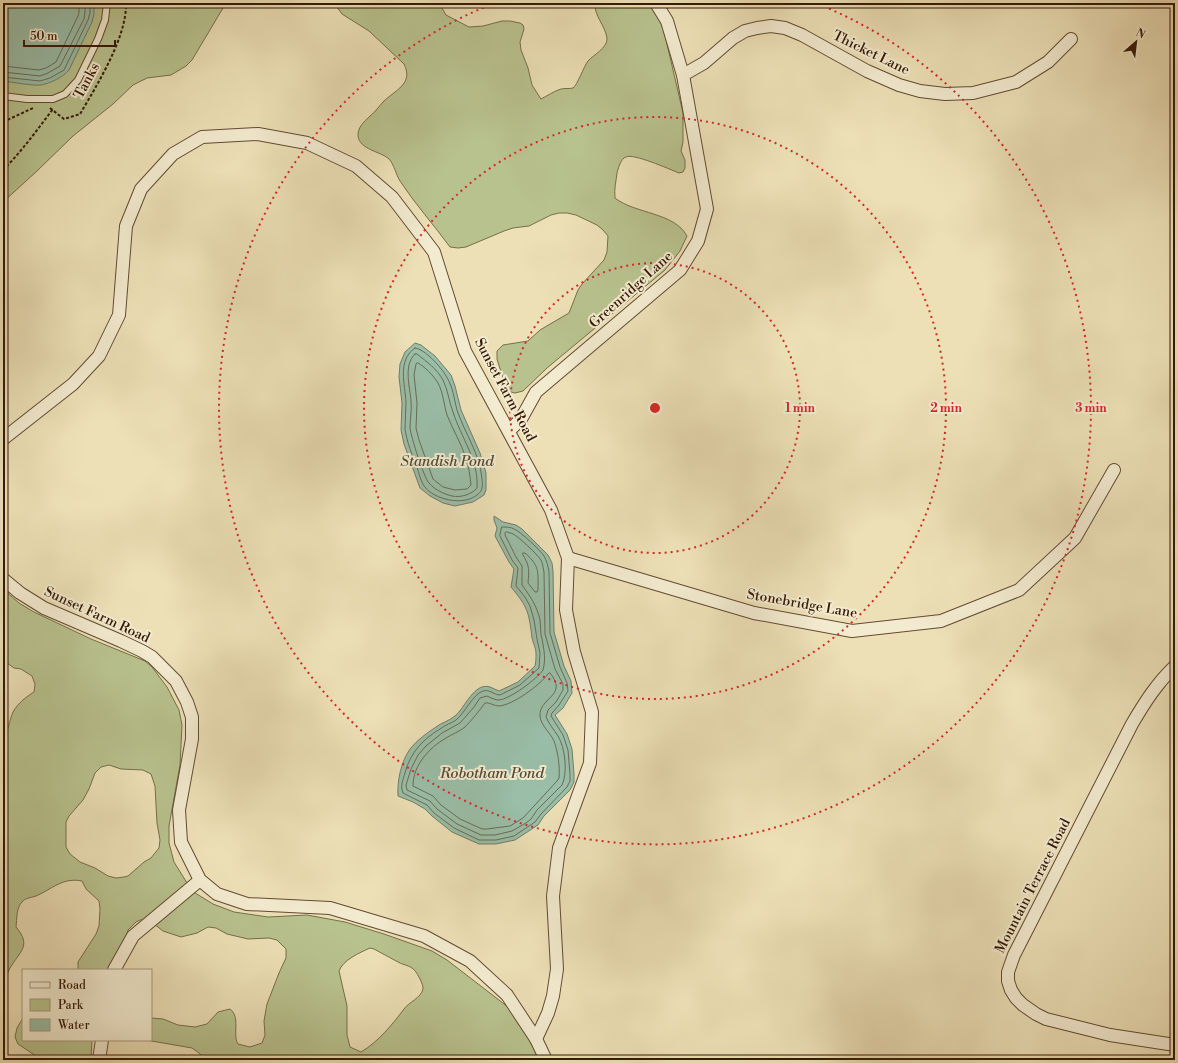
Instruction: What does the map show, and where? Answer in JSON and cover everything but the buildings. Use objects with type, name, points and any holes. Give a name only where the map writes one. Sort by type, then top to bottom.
[{"type":"street","name":"Greenridge Lane","points":[[509,431],[521,419],[536,392],[680,270],[698,241],[707,210],[683,76],[667,21],[656,3]]},
{"type":"street","name":"Thicket Lane","points":[[683,76],[704,62],[733,38],[745,31],[771,26],[785,28],[802,35],[867,71],[899,85],[920,91],[939,93],[973,93],[1016,82],[1048,62],[1071,39]]},
{"type":"street","name":"Sunset Farm Road","points":[[3,438],[73,384],[99,356],[119,315],[126,226],[141,189],[173,154],[202,137],[258,134],[307,143],[356,166],[392,196],[434,252],[465,352],[551,510],[568,558],[566,610],[574,652],[592,712],[590,763],[559,848],[553,896],[558,969],[548,1013],[536,1039]]},
{"type":"street","name":"Stonebridge Lane","points":[[568,558],[754,613],[852,631],[941,621],[1019,590],[1075,538],[1114,470]]},
{"type":"street","name":"Sunset Farm Road","points":[[3,579],[20,593],[44,608],[142,651],[152,658],[176,681],[187,702],[192,717],[192,739],[179,810],[181,842],[200,880],[217,894],[247,904],[330,908],[424,936],[470,961],[507,995],[536,1039],[546,1060]]},
{"type":"street","name":"Mountain Terrace Road","points":[[1175,666],[1154,688],[1132,724],[1014,955],[1008,972],[1008,981],[1016,998],[1029,1010],[1046,1019],[1110,1035],[1175,1045]]},
{"type":"street","points":[[115,969],[133,936],[200,880]]},
{"type":"street","points":[[99,1060],[102,1041]]},
{"type":"lane","points":[[3,96],[27,99],[52,99],[65,94],[78,80],[98,39],[105,20],[107,3]]},
{"type":"path","name":"Tanks","points":[[53,110],[64,119],[80,114],[115,48],[122,30],[126,3]]},
{"type":"path","points":[[3,170],[24,148],[65,94]]},
{"type":"path","points":[[3,122],[52,99]]},
{"type":"green space","points":[[3,3],[226,3],[192,60],[186,66],[171,75],[147,78],[133,85],[113,104],[73,136],[3,202]]},
{"type":"green space","points":[[334,3],[439,3],[446,15],[469,27],[483,26],[502,21],[520,23],[523,25],[524,29],[520,42],[521,50],[528,68],[532,85],[541,99],[558,90],[573,88],[588,61],[600,51],[607,42],[606,33],[596,12],[595,3],[652,3],[661,18],[683,113],[683,142],[681,151],[685,160],[685,168],[683,172],[679,173],[643,159],[630,156],[626,157],[621,161],[617,171],[615,198],[623,203],[673,222],[681,228],[687,236],[680,251],[665,270],[547,368],[523,391],[515,393],[507,391],[497,359],[497,351],[503,345],[528,341],[540,330],[569,313],[578,290],[604,260],[607,252],[608,236],[597,225],[576,215],[559,213],[551,215],[529,226],[504,231],[466,247],[450,247],[406,190],[389,159],[366,147],[362,144],[358,136],[358,132],[362,124],[405,82],[407,77],[404,64],[369,31],[342,14]]},
{"type":"green space","points":[[3,589],[19,603],[34,612],[91,639],[145,661],[152,667],[167,687],[179,710],[182,725],[180,765],[169,826],[169,843],[174,862],[192,891],[213,904],[234,912],[268,917],[307,915],[345,922],[432,951],[447,960],[521,1017],[539,1060],[206,1060],[192,1048],[152,1041],[152,1018],[163,1019],[178,1025],[195,1027],[207,1024],[218,1012],[230,1009],[233,1012],[236,1021],[236,1040],[238,1044],[250,1047],[262,1043],[265,1035],[264,1021],[267,1004],[286,958],[286,949],[277,940],[269,938],[248,939],[227,934],[216,928],[208,927],[197,933],[181,937],[163,931],[149,920],[140,920],[128,930],[123,950],[114,969],[78,969],[78,962],[96,934],[99,926],[100,909],[99,901],[86,889],[82,881],[75,880],[58,884],[36,896],[28,898],[20,904],[17,914],[16,927],[21,934],[24,944],[21,953],[10,968],[3,986],[3,739],[7,732],[13,712],[22,700],[34,692],[35,684],[32,676],[21,669],[14,668],[3,660]],"holes":[[[109,765],[121,769],[143,770],[151,774],[155,786],[157,823],[160,840],[159,848],[151,858],[128,876],[116,878],[108,876],[95,868],[80,862],[70,854],[66,847],[66,822],[69,816],[83,800],[95,773],[101,767]],[[370,948],[412,968],[416,972],[423,989],[420,995],[406,1006],[384,1033],[361,1052],[350,1047],[347,1035],[347,1006],[339,971],[348,960]]]},
{"type":"green space","points":[[22,1020],[22,1041],[92,1041],[91,1060],[42,1060],[18,1044],[15,1037],[17,1028]]},
{"type":"water","points":[[3,3],[94,3],[92,22],[69,70],[64,75],[49,83],[41,85],[3,81]]},
{"type":"water","name":"Standish Pond","points":[[415,343],[421,345],[435,356],[451,375],[461,410],[480,453],[486,473],[486,490],[484,495],[473,502],[455,506],[443,503],[430,496],[420,488],[404,444],[401,430],[402,403],[399,377],[400,364],[405,352]]},
{"type":"water","name":"Robotham Pond","points":[[494,516],[503,522],[516,525],[522,529],[548,555],[552,563],[554,632],[564,666],[571,681],[572,693],[563,708],[555,715],[567,734],[572,749],[574,782],[570,790],[544,816],[538,825],[515,840],[496,844],[479,844],[452,832],[425,809],[398,796],[398,790],[400,772],[404,760],[410,749],[419,740],[455,716],[479,688],[484,686],[499,691],[518,682],[535,666],[536,651],[532,638],[529,616],[521,600],[511,587],[514,569],[495,536],[497,528]]}]
